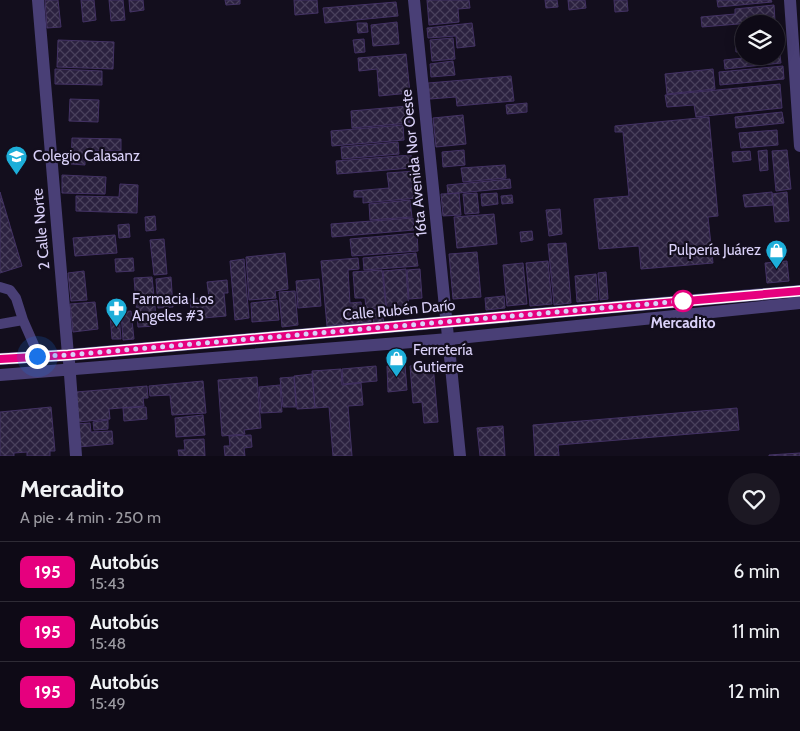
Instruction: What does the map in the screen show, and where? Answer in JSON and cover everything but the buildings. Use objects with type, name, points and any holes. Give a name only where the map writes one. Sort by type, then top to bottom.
[{"type":"street","name":"2 Calle Norte","points":[[38,0],[76,456]]},
{"type":"street","name":"16ta Avenida Nor Oeste","points":[[414,0],[460,456]]},
{"type":"street","points":[[790,0],[800,146]]},
{"type":"street","name":"Calle Rubén Darío","points":[[0,359],[68,355],[800,291]]},
{"type":"street","points":[[0,375],[449,339],[800,302]]},
{"type":"street","points":[[205,343],[209,358]]},
{"type":"lane","points":[[0,287],[10,290],[16,298],[37,356]]},
{"type":"lane","points":[[0,324],[23,320]]},
{"type":"bus line","name":"195","points":[[0,359],[68,355],[800,291]]},
{"type":"place","name":"Colegio Calasanz","points":[[17,175]]},
{"type":"place","name":"Pulpería Juárez","points":[[777,269]]},
{"type":"place","name":"Mercadito","points":[[683,301]]},
{"type":"place","name":"Farmacia Los Angeles #3","points":[[116,327]]},
{"type":"place","name":"Ferretería Gutierre","points":[[397,378]]},
{"type":"route","points":[[37,356],[68,355],[683,301]]}]
